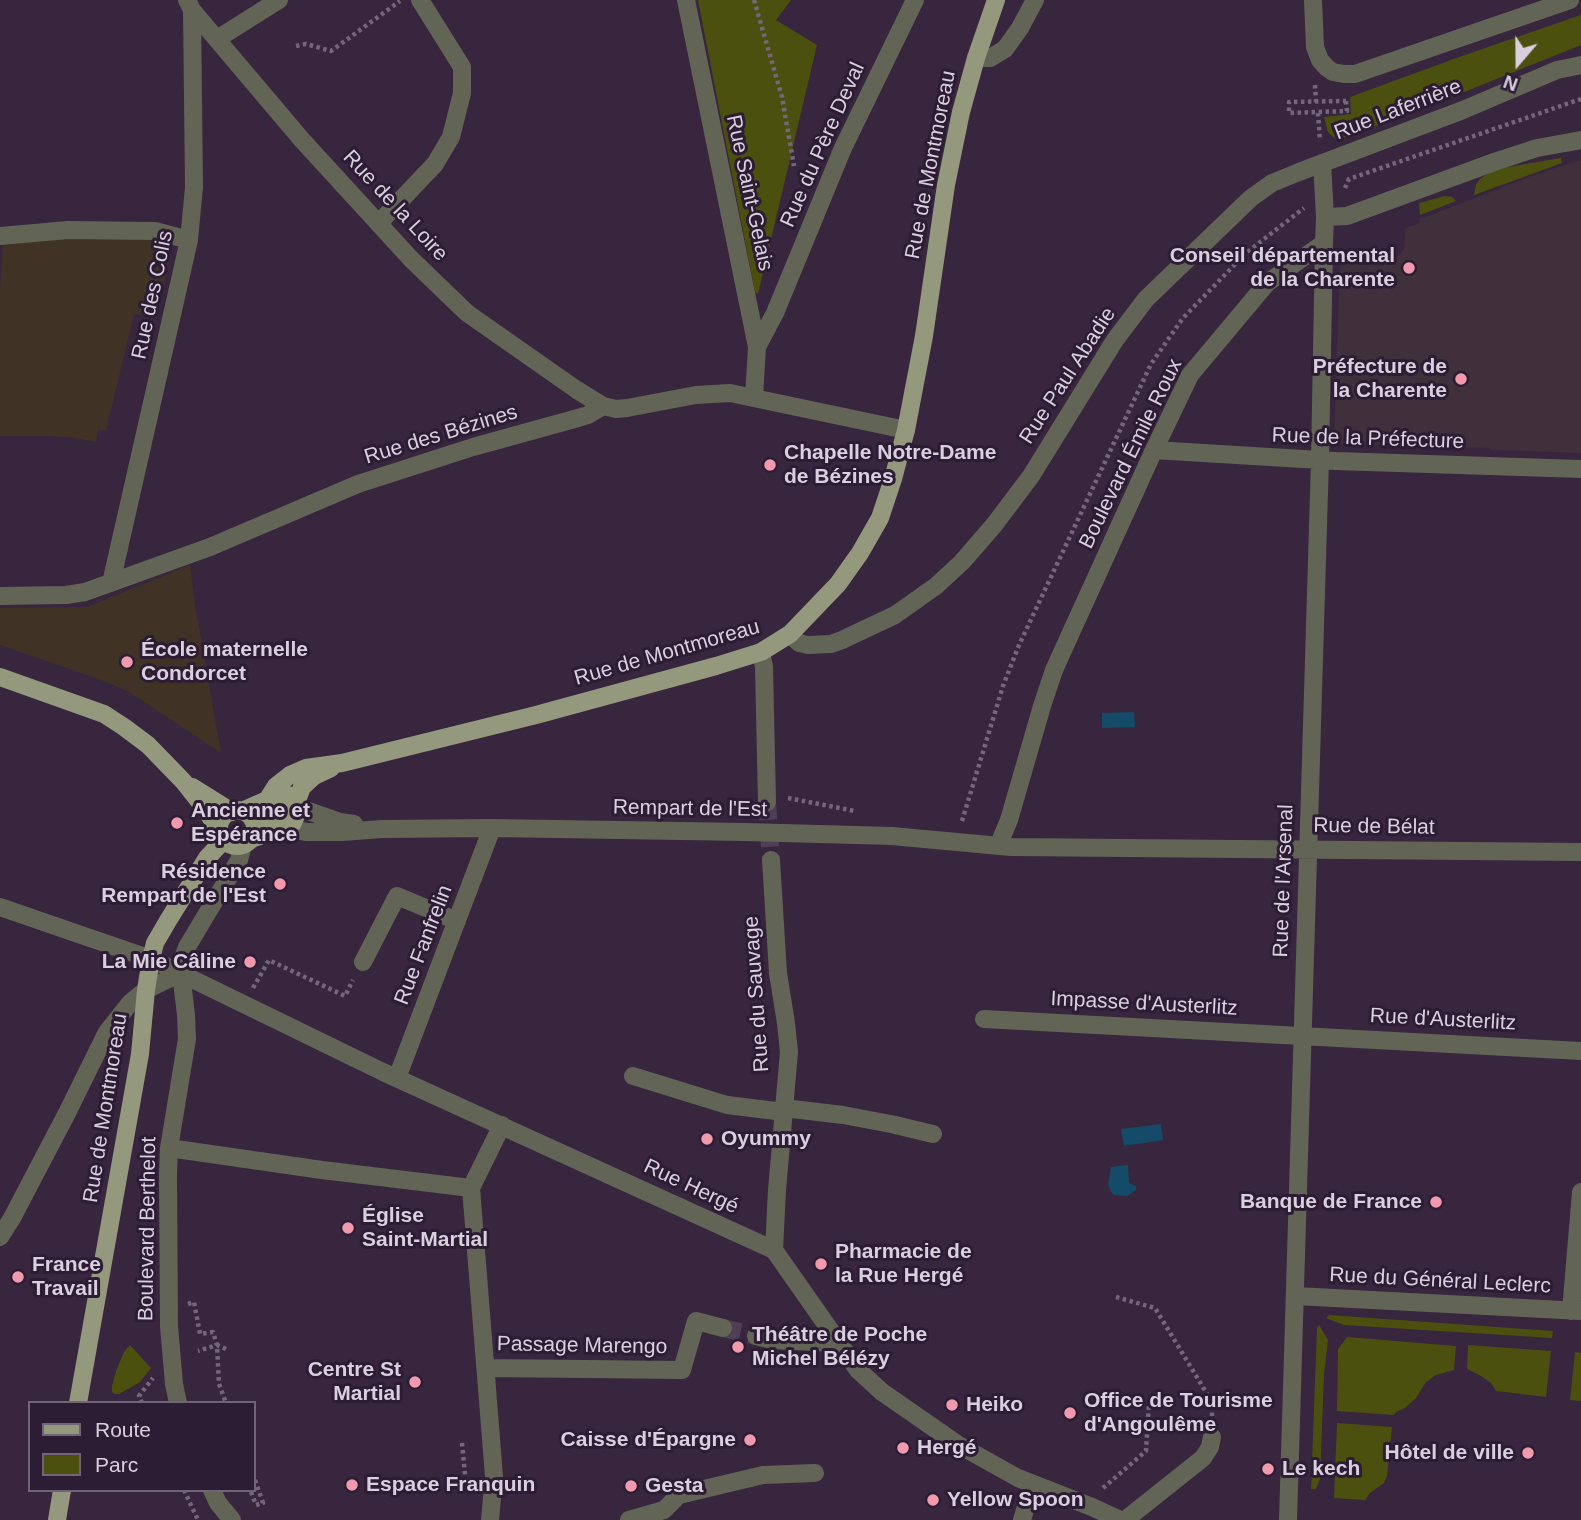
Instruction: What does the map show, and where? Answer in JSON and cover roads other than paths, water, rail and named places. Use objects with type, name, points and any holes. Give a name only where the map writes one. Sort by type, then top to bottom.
[{"type":"main road","name":"Rue de Montmoreau","points":[[267,800],[276,786],[290,775],[306,768],[342,763],[536,715],[761,652],[790,634],[838,584],[880,518],[893,479],[906,430],[924,335],[946,186],[961,112],[996,0]]},
{"type":"main road","points":[[0,677],[104,714],[148,746],[183,781],[206,810],[221,836],[232,845],[288,826],[296,818],[296,805],[292,798],[282,794],[225,815],[221,820],[221,836]]},
{"type":"main road","name":"Rue de Montmoreau","points":[[296,805],[302,787],[314,776],[342,763]]},
{"type":"main road","points":[[183,781],[237,811],[247,813],[254,823],[254,834],[247,842]]},
{"type":"main road","points":[[267,800],[263,811],[267,822],[277,828],[283,828]]},
{"type":"main road","name":"Rue de Montmoreau","points":[[78,1401],[140,1054],[146,990],[155,943],[221,836]]},
{"type":"main road","points":[[57,1520],[62,1492]]},
{"type":"street","points":[[217,39],[279,0]]},
{"type":"street","points":[[379,223],[435,164],[451,137],[462,93],[462,67],[420,0]]},
{"type":"street","name":"Rue Saint-Gelais","points":[[686,0],[757,347],[754,397]]},
{"type":"street","name":"Rue du Père Deval","points":[[757,347],[775,313],[843,148],[915,0]]},
{"type":"street","points":[[976,58],[990,58],[1005,49],[1035,0]]},
{"type":"street","points":[[1313,0],[1315,47],[1320,60],[1333,72],[1354,74],[1570,0]]},
{"type":"street","name":"Rue de la Loire","points":[[190,5],[302,140],[411,259],[467,313],[603,406]]},
{"type":"street","name":"Rue des Colis","points":[[111,583],[189,240],[194,187],[190,5]]},
{"type":"street","name":"Rue Laferrière","points":[[1325,217],[1321,163],[1463,110],[1557,71],[1581,65]]},
{"type":"street","points":[[1324,243],[1325,217],[1347,216],[1537,148],[1581,140]]},
{"type":"street","name":"Rue Paul Abadie","points":[[790,634],[799,643],[831,644],[895,615],[936,586],[962,562],[1031,476],[1115,340],[1146,299],[1251,198],[1272,183],[1321,163]]},
{"type":"street","points":[[0,236],[68,230],[155,231],[189,240]]},
{"type":"street","name":"Boulevard Émile Roux","points":[[998,846],[1009,820],[1054,670],[1190,375],[1267,283],[1324,243]]},
{"type":"street","name":"Rue de l'Arsenal","points":[[1288,1520],[1320,460],[1324,243]]},
{"type":"street","name":"Rue des Bézines","points":[[0,596],[66,595],[85,592],[210,547],[358,484],[472,447],[588,415],[603,406],[627,408],[707,394],[730,393],[906,430]]},
{"type":"street","name":"Rue de la Préfecture","points":[[1154,450],[1320,460],[1581,469]]},
{"type":"street","points":[[761,652],[764,667],[767,802]]},
{"type":"street","name":"Rempart de l'Est","points":[[296,805],[312,814],[340,822],[382,829]]},
{"type":"street","name":"Rempart de l'Est","points":[[283,828],[307,832],[492,828],[892,836],[998,846]]},
{"type":"street","name":"Rue Fanfrelin","points":[[397,1078],[492,828]]},
{"type":"street","points":[[0,1237],[6,1218],[66,1115],[107,1032],[130,1003],[146,990],[181,972],[187,947],[247,842]]},
{"type":"street","name":"Rue de Bélat","points":[[998,846],[1581,852]]},
{"type":"street","name":"Rue du Sauvage","points":[[771,860],[778,973],[789,1052],[774,1250]]},
{"type":"street","points":[[363,962],[397,895],[457,921]]},
{"type":"street","name":"Rue Hergé","points":[[0,907],[181,972],[397,1078],[774,1250]]},
{"type":"street","name":"Boulevard Berthelot","points":[[178,1401],[169,1326],[168,1261],[169,1147],[187,1039],[181,972]]},
{"type":"street","name":"Impasse d'Austerlitz","points":[[984,1019],[1302,1035]]},
{"type":"street","name":"Rue d'Austerlitz","points":[[1302,1035],[1581,1051]]},
{"type":"street","points":[[633,1076],[727,1105],[843,1115],[933,1134]]},
{"type":"street","points":[[490,1520],[494,1476],[471,1188],[502,1125]]},
{"type":"street","points":[[169,1147],[322,1170],[471,1188]]},
{"type":"street","points":[[1576,1311],[1581,1192]]},
{"type":"street","points":[[774,1250],[858,1370],[882,1392],[957,1444],[1018,1478],[1122,1520],[1203,1458],[1210,1447],[1212,1437]]},
{"type":"street","name":"Rue du Général Leclerc","points":[[1296,1296],[1576,1311]]},
{"type":"street","name":"Passage Marengo","points":[[486,1367],[682,1370],[696,1321],[723,1328]]},
{"type":"street","points":[[755,1336],[772,1340],[837,1342]]},
{"type":"street","points":[[629,1520],[667,1515],[679,1495],[763,1475],[815,1473]]},
{"type":"street","points":[[1022,1520],[1033,1484]]},
{"type":"street","points":[[213,1492],[232,1520]]},
{"type":"water","points":[[1134,712],[1135,727],[1102,728],[1102,713]]},
{"type":"water","points":[[1161,1124],[1163,1140],[1124,1146],[1121,1129]]},
{"type":"water","points":[[1128,1165],[1129,1183],[1136,1186],[1136,1190],[1127,1196],[1114,1195],[1108,1185],[1111,1167]]},
{"type":"tunnel","points":[[767,802],[771,860]]},
{"type":"tunnel","points":[[723,1328],[756,1336]]},
{"type":"place","name":"Conseil départemental de la Charente","points":[[1409,268]]},
{"type":"place","name":"Préfecture de la Charente","points":[[1461,379]]},
{"type":"place","name":"Chapelle Notre-Dame de Bézines","points":[[770,465]]},
{"type":"place","name":"École maternelle Condorcet","points":[[127,662]]},
{"type":"place","name":"Ancienne et Espérance","points":[[177,823]]},
{"type":"place","name":"Résidence Rempart de l'Est","points":[[280,884]]},
{"type":"place","name":"La Mie Câline","points":[[250,962]]},
{"type":"place","name":"Oyummy","points":[[707,1139]]},
{"type":"place","name":"Banque de France","points":[[1436,1202]]},
{"type":"place","name":"Église Saint-Martial","points":[[348,1228]]},
{"type":"place","name":"Pharmacie de la Rue Hergé","points":[[821,1264]]},
{"type":"place","name":"France Travail","points":[[18,1277]]},
{"type":"place","name":"Théâtre de Poche Michel Bélézy","points":[[738,1347]]},
{"type":"place","name":"Centre St Martial","points":[[415,1382]]},
{"type":"place","name":"Heiko","points":[[952,1405]]},
{"type":"place","name":"Office de Tourisme d'Angoulême","points":[[1070,1413]]},
{"type":"place","name":"Caisse d'Épargne","points":[[750,1440]]},
{"type":"place","name":"Hergé","points":[[903,1448]]},
{"type":"place","name":"Hôtel de ville","points":[[1528,1453]]},
{"type":"place","name":"Le kech","points":[[1268,1469]]},
{"type":"place","name":"Espace Franquin","points":[[352,1485]]},
{"type":"place","name":"Gesta","points":[[631,1486]]},
{"type":"place","name":"Yellow Spoon","points":[[933,1500]]}]
